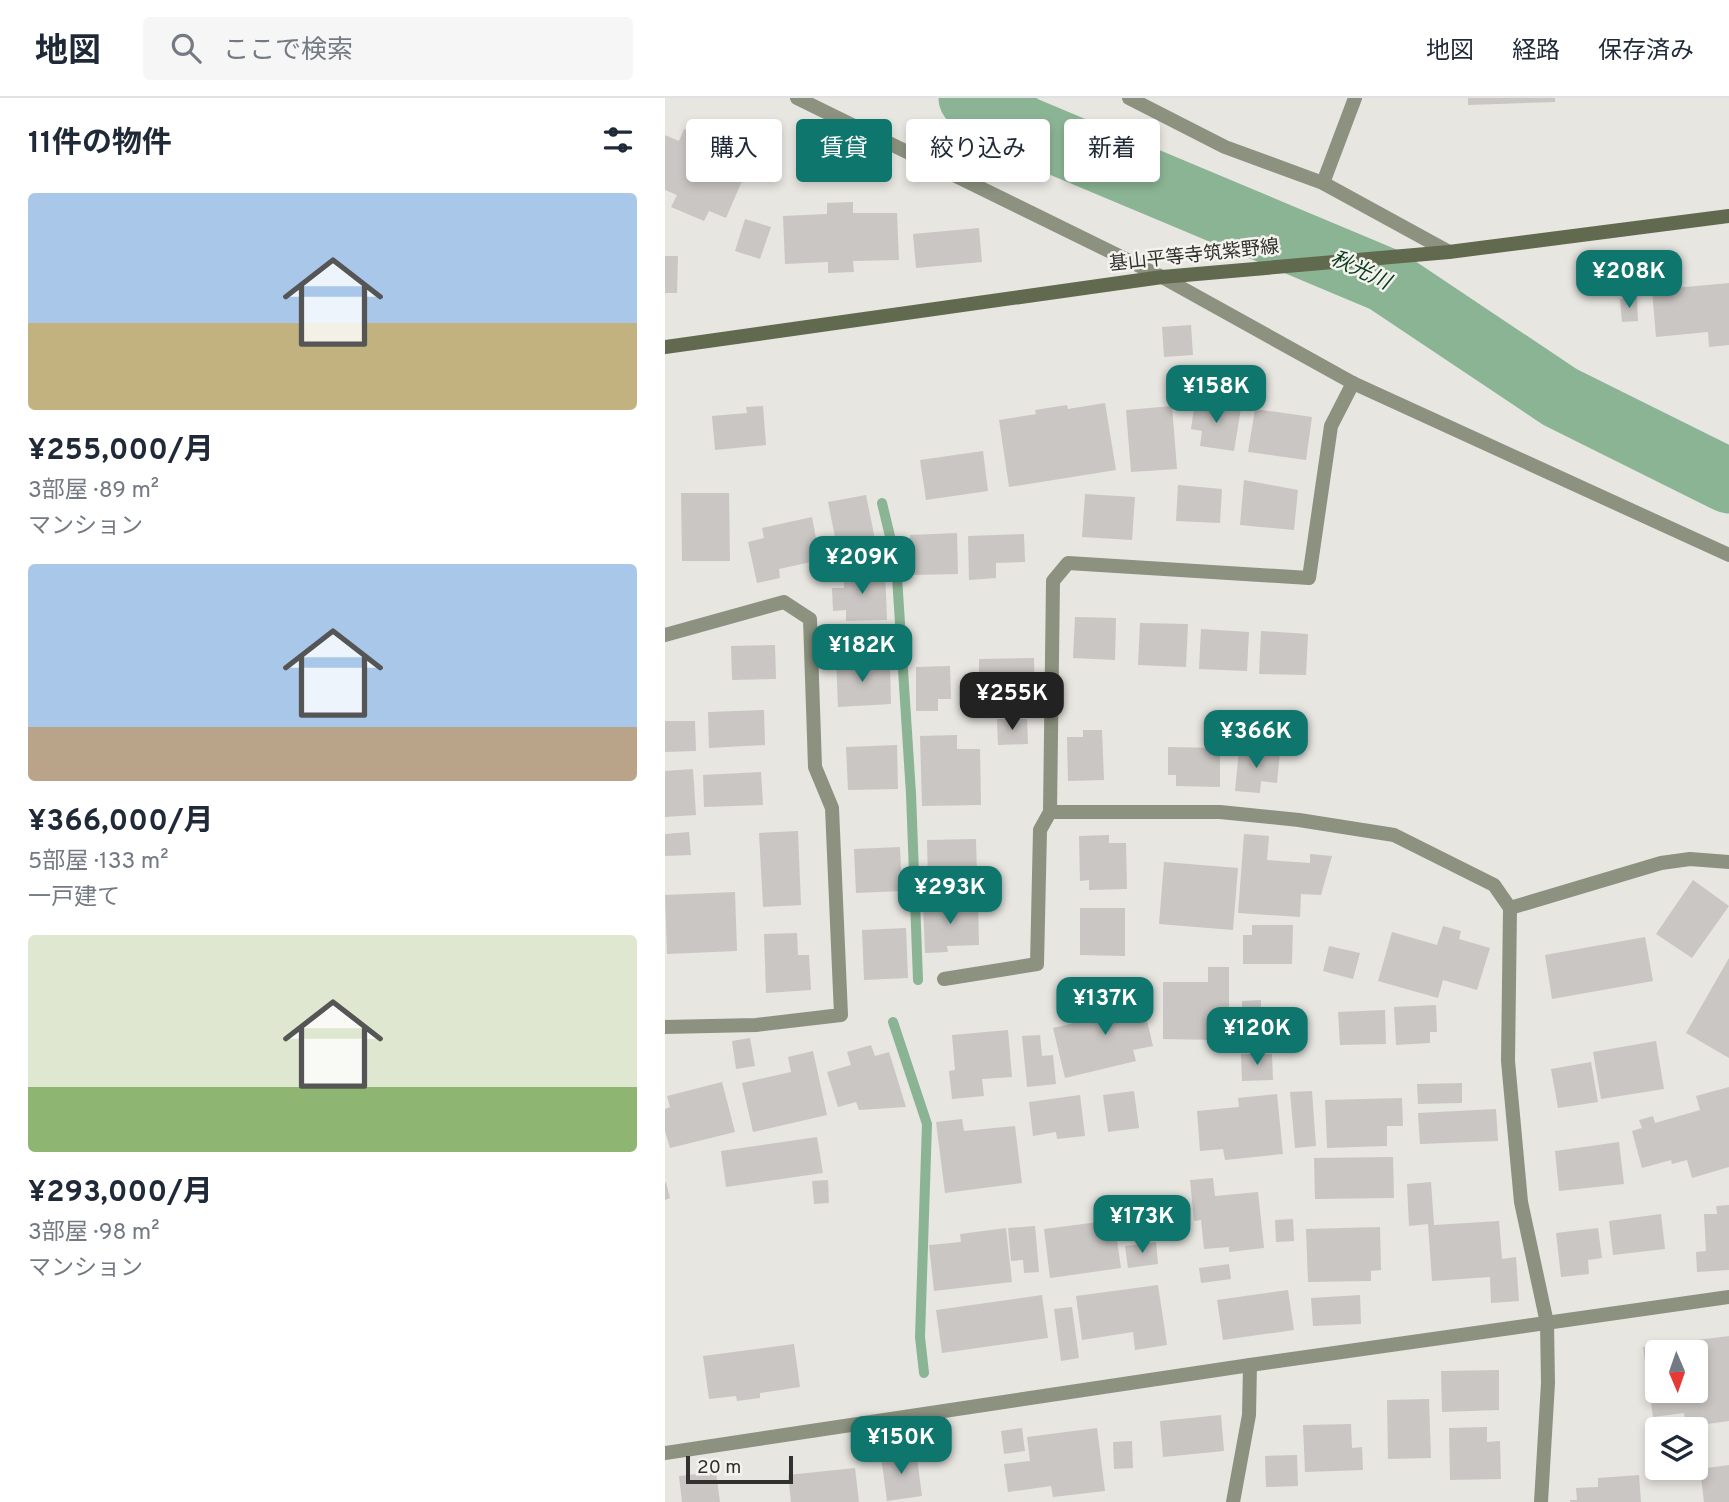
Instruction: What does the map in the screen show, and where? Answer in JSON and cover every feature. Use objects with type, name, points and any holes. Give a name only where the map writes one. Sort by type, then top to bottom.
[{"type":"main road","name":"基山平等寺筑紫野線","points":[[665,347],[1162,277],[1448,252],[1729,216]]},
{"type":"street","points":[[797,98],[1162,277],[1353,383],[1729,555]]},
{"type":"street","points":[[1129,98],[1225,146],[1323,183],[1448,252]]},
{"type":"street","points":[[1323,183],[1356,98]]},
{"type":"street","points":[[944,979],[1037,964],[1040,830],[1050,813],[1053,581],[1068,563],[1309,578],[1331,426],[1353,383]]},
{"type":"street","points":[[665,635],[784,602],[810,619],[815,767],[832,808],[841,1015],[756,1026],[665,1027]]},
{"type":"street","points":[[1050,813],[1220,813],[1299,820],[1394,835],[1493,885],[1510,908],[1510,1086],[1521,1202],[1547,1323],[1548,1383],[1541,1502]]},
{"type":"street","points":[[1510,908],[1661,863],[1690,859],[1729,862]]},
{"type":"street","points":[[665,1453],[1250,1365],[1729,1297]]},
{"type":"street","points":[[1233,1502],[1249,1415],[1250,1365]]},
{"type":"building","points":[[1468,98],[1555,98],[1555,102],[1468,105]]},
{"type":"building","points":[[684,129],[686,130],[686,182],[742,182],[726,218],[709,211],[704,221],[671,207],[677,195],[665,190],[665,135],[679,141]]},
{"type":"building","points":[[853,202],[853,213],[897,213],[899,260],[853,261],[854,272],[828,273],[828,262],[785,264],[783,216],[827,214],[827,203]]},
{"type":"building","points":[[745,219],[771,227],[760,259],[735,251]]},
{"type":"building","points":[[979,228],[982,262],[916,268],[913,234]]},
{"type":"building","points":[[665,256],[678,256],[677,293],[665,293]]},
{"type":"building","points":[[1729,283],[1729,345],[1709,347],[1708,332],[1656,337],[1652,290]]},
{"type":"building","points":[[1637,298],[1638,321],[1622,322],[1620,299]]},
{"type":"building","points":[[1191,325],[1193,355],[1164,357],[1162,327]]},
{"type":"building","points":[[1195,401],[1241,408],[1234,451],[1200,446],[1202,431],[1191,429]]},
{"type":"building","points":[[1105,403],[1116,470],[1009,487],[999,420],[1036,414],[1035,410],[1067,405],[1068,409]]},
{"type":"building","points":[[763,406],[766,445],[715,450],[712,416],[747,413],[746,407]]},
{"type":"building","points":[[1172,406],[1177,469],[1131,472],[1126,410]]},
{"type":"building","points":[[1255,409],[1312,417],[1306,460],[1248,452]]},
{"type":"building","points":[[983,451],[988,491],[926,500],[920,460]]},
{"type":"building","points":[[1244,480],[1298,490],[1294,530],[1240,525]]},
{"type":"building","points":[[1178,485],[1222,489],[1220,523],[1176,521]]},
{"type":"building","points":[[681,493],[729,493],[730,561],[682,561]]},
{"type":"building","points":[[1085,494],[1135,497],[1132,540],[1082,537]]},
{"type":"building","points":[[866,495],[877,549],[839,557],[828,502]]},
{"type":"building","points":[[812,517],[820,560],[779,569],[780,578],[757,583],[748,542],[764,538],[762,528]]},
{"type":"building","points":[[957,533],[958,574],[912,575],[910,535]]},
{"type":"building","points":[[1024,534],[1025,562],[996,563],[996,578],[969,580],[968,536]]},
{"type":"building","points":[[885,570],[887,620],[846,621],[846,610],[833,611],[832,588],[844,588],[844,572]]},
{"type":"building","points":[[1075,617],[1116,618],[1115,660],[1073,658]]},
{"type":"building","points":[[1140,623],[1188,624],[1186,667],[1138,665]]},
{"type":"building","points":[[1201,629],[1249,632],[1247,671],[1199,669]]},
{"type":"building","points":[[1261,631],[1308,634],[1306,675],[1259,674]]},
{"type":"building","points":[[775,645],[776,679],[732,680],[731,646]]},
{"type":"building","points":[[851,656],[852,666],[890,665],[891,704],[838,707],[836,657]]},
{"type":"building","points":[[1034,658],[1035,709],[979,710],[979,659]]},
{"type":"building","points":[[950,666],[951,699],[938,699],[938,711],[916,711],[916,667]]},
{"type":"building","points":[[764,710],[765,745],[709,748],[708,712]]},
{"type":"building","points":[[997,719],[1027,719],[1028,744],[998,745]]},
{"type":"building","points":[[665,721],[695,721],[696,751],[665,752]]},
{"type":"building","points":[[1083,730],[1102,730],[1104,780],[1068,781],[1067,737],[1083,737]]},
{"type":"building","points":[[957,735],[957,749],[980,749],[981,805],[922,806],[920,736]]},
{"type":"building","points":[[897,745],[898,789],[848,790],[846,747]]},
{"type":"building","points":[[1168,747],[1220,748],[1220,787],[1176,786],[1176,775],[1168,775]]},
{"type":"building","points":[[1239,750],[1280,753],[1277,783],[1261,781],[1260,793],[1235,791]]},
{"type":"building","points":[[693,769],[696,815],[665,817],[665,771]]},
{"type":"building","points":[[761,772],[763,805],[704,807],[703,775]]},
{"type":"building","points":[[798,831],[801,905],[763,907],[759,833]]},
{"type":"building","points":[[689,832],[691,855],[665,856],[665,834]]},
{"type":"building","points":[[1244,834],[1269,836],[1267,860],[1310,863],[1310,854],[1332,856],[1321,895],[1301,894],[1300,917],[1238,913]]},
{"type":"building","points":[[1109,835],[1109,843],[1126,843],[1127,889],[1089,890],[1089,880],[1080,881],[1079,836]]},
{"type":"building","points":[[976,839],[977,878],[928,880],[927,840]]},
{"type":"building","points":[[900,847],[902,891],[856,893],[854,849]]},
{"type":"building","points":[[1164,862],[1238,868],[1233,930],[1159,924]]},
{"type":"building","points":[[1693,880],[1729,906],[1692,958],[1656,934]]},
{"type":"building","points":[[735,892],[737,951],[667,954],[665,895]]},
{"type":"building","points":[[978,902],[979,945],[947,946],[948,952],[925,953],[923,904]]},
{"type":"building","points":[[1080,908],[1125,908],[1125,956],[1080,955]]},
{"type":"building","points":[[1252,925],[1293,925],[1292,964],[1243,964],[1243,935],[1252,935]]},
{"type":"building","points":[[1443,926],[1461,931],[1459,939],[1490,948],[1477,990],[1443,980],[1438,998],[1378,981],[1392,932],[1437,945]]},
{"type":"building","points":[[906,928],[908,978],[864,980],[862,930]]},
{"type":"building","points":[[797,933],[798,955],[809,955],[811,990],[766,993],[764,934]]},
{"type":"building","points":[[1645,937],[1653,981],[1552,999],[1545,955]]},
{"type":"building","points":[[1329,946],[1360,953],[1353,979],[1323,971]]},
{"type":"building","points":[[1729,958],[1729,1058],[1686,1033]]},
{"type":"building","points":[[1208,967],[1229,967],[1229,1021],[1219,1022],[1219,1040],[1163,1039],[1163,982],[1208,982]]},
{"type":"building","points":[[1139,987],[1153,1046],[1133,1050],[1136,1061],[1065,1078],[1053,1028],[1112,1014],[1108,994]]},
{"type":"building","points":[[1261,1000],[1261,1012],[1293,1011],[1294,1045],[1243,1046],[1242,1001]]},
{"type":"building","points":[[1436,1005],[1437,1032],[1430,1032],[1430,1043],[1396,1045],[1394,1007]]},
{"type":"building","points":[[1385,1010],[1386,1044],[1340,1045],[1338,1012]]},
{"type":"building","points":[[1008,1030],[1012,1077],[982,1079],[984,1096],[952,1099],[949,1071],[955,1070],[952,1035]]},
{"type":"building","points":[[1040,1035],[1042,1056],[1053,1055],[1056,1084],[1027,1087],[1022,1036]]},
{"type":"building","points":[[750,1038],[755,1066],[736,1069],[732,1041]]},
{"type":"building","points":[[1656,1041],[1664,1089],[1601,1099],[1593,1052]]},
{"type":"building","points":[[871,1045],[875,1056],[889,1052],[906,1107],[859,1110],[856,1102],[838,1107],[827,1072],[851,1065],[847,1052]]},
{"type":"building","points":[[813,1051],[827,1115],[753,1132],[742,1083],[791,1072],[788,1057]]},
{"type":"building","points":[[1241,1054],[1272,1054],[1273,1080],[1242,1081]]},
{"type":"building","points":[[1591,1062],[1598,1102],[1558,1108],[1551,1069]]},
{"type":"building","points":[[722,1082],[735,1132],[670,1148],[665,1131],[665,1109],[670,1107],[667,1096]]},
{"type":"building","points":[[1462,1083],[1462,1103],[1418,1104],[1417,1084]]},
{"type":"building","points":[[1729,1087],[1729,1167],[1692,1178],[1687,1160],[1672,1164],[1671,1160],[1642,1168],[1632,1131],[1642,1128],[1639,1120],[1653,1116],[1655,1123],[1700,1110],[1696,1096]]},
{"type":"building","points":[[1134,1091],[1139,1128],[1108,1132],[1103,1095]]},
{"type":"building","points":[[1312,1091],[1316,1146],[1295,1148],[1290,1092]]},
{"type":"building","points":[[1277,1094],[1283,1154],[1225,1160],[1223,1149],[1200,1151],[1197,1111],[1239,1107],[1238,1098]]},
{"type":"building","points":[[1080,1095],[1085,1136],[1057,1139],[1056,1132],[1033,1136],[1029,1102]]},
{"type":"building","points":[[1402,1098],[1403,1126],[1387,1126],[1387,1146],[1327,1148],[1325,1100]]},
{"type":"building","points":[[1496,1109],[1498,1141],[1420,1144],[1418,1113]]},
{"type":"building","points":[[962,1119],[964,1131],[1015,1126],[1022,1183],[945,1193],[936,1122]]},
{"type":"building","points":[[817,1137],[823,1173],[726,1187],[721,1151]]},
{"type":"building","points":[[1619,1142],[1624,1184],[1559,1191],[1555,1151]]},
{"type":"building","points":[[1393,1157],[1394,1198],[1315,1199],[1314,1158]]},
{"type":"building","points":[[1213,1178],[1215,1196],[1258,1192],[1264,1248],[1229,1252],[1229,1247],[1204,1249],[1201,1220],[1194,1221],[1190,1180]]},
{"type":"building","points":[[828,1180],[829,1203],[814,1204],[812,1181]]},
{"type":"building","points":[[1431,1182],[1434,1225],[1499,1221],[1502,1259],[1516,1257],[1519,1301],[1491,1303],[1490,1277],[1432,1281],[1428,1224],[1409,1226],[1407,1184]]},
{"type":"building","points":[[665,1183],[670,1198],[665,1200]]},
{"type":"building","points":[[1729,1205],[1729,1270],[1697,1272],[1696,1252],[1706,1251],[1704,1214],[1717,1214],[1716,1206]]},
{"type":"building","points":[[1661,1214],[1665,1249],[1613,1255],[1609,1221]]},
{"type":"building","points":[[1293,1219],[1294,1241],[1276,1242],[1275,1220]]},
{"type":"building","points":[[1114,1220],[1121,1268],[1050,1278],[1044,1229]]},
{"type":"building","points":[[1035,1226],[1039,1272],[1024,1273],[1023,1260],[1011,1261],[1008,1228]]},
{"type":"building","points":[[1380,1227],[1381,1270],[1371,1271],[1371,1281],[1308,1282],[1306,1229]]},
{"type":"building","points":[[1006,1228],[1012,1282],[934,1291],[929,1245],[961,1242],[960,1234]]},
{"type":"building","points":[[1598,1228],[1602,1258],[1588,1260],[1589,1274],[1561,1277],[1556,1233]]},
{"type":"building","points":[[1156,1242],[1158,1264],[1128,1268],[1125,1246]]},
{"type":"building","points":[[1229,1264],[1231,1279],[1201,1283],[1199,1268]]},
{"type":"building","points":[[1158,1285],[1167,1345],[1135,1350],[1133,1332],[1082,1340],[1076,1296]]},
{"type":"building","points":[[1288,1290],[1294,1330],[1223,1340],[1217,1300]]},
{"type":"building","points":[[1042,1295],[1048,1338],[942,1353],[936,1310]]},
{"type":"building","points":[[1360,1295],[1361,1324],[1313,1326],[1311,1298]]},
{"type":"building","points":[[1072,1307],[1079,1358],[1061,1361],[1054,1309]]},
{"type":"building","points":[[1729,1336],[1729,1421],[1708,1424],[1708,1417],[1685,1417],[1684,1413],[1653,1417],[1651,1404],[1708,1404],[1708,1340],[1698,1340]]},
{"type":"building","points":[[794,1344],[800,1387],[760,1393],[760,1398],[737,1401],[736,1396],[709,1399],[703,1356]]},
{"type":"building","points":[[1499,1370],[1499,1410],[1442,1412],[1441,1371]]},
{"type":"building","points":[[1429,1399],[1431,1458],[1388,1459],[1387,1400]]},
{"type":"building","points":[[1221,1415],[1224,1451],[1163,1457],[1160,1421]]},
{"type":"building","points":[[1351,1424],[1352,1448],[1362,1447],[1363,1470],[1305,1472],[1303,1425]]},
{"type":"building","points":[[1487,1427],[1487,1442],[1500,1441],[1501,1479],[1450,1480],[1449,1428]]},
{"type":"building","points":[[1022,1428],[1025,1451],[1004,1454],[1001,1431]]},
{"type":"building","points":[[1097,1428],[1105,1491],[1053,1497],[1051,1486],[1008,1492],[1004,1464],[1030,1461],[1027,1437]]},
{"type":"building","points":[[1132,1441],[1133,1468],[1114,1469],[1113,1442]]},
{"type":"building","points":[[916,1451],[922,1496],[887,1501],[881,1456]]},
{"type":"building","points":[[1297,1455],[1298,1486],[1266,1487],[1265,1456]]},
{"type":"building","points":[[1729,1465],[1729,1502],[1704,1502],[1701,1480],[1708,1480],[1708,1468]]},
{"type":"building","points":[[855,1468],[859,1502],[791,1502],[788,1475]]},
{"type":"building","points":[[716,1472],[720,1502],[682,1502],[679,1476]]},
{"type":"building","points":[[1639,1475],[1641,1502],[1570,1502],[1577,1500],[1576,1488],[1598,1487],[1598,1478]]},
{"type":"waterway","name":"秋光川","points":[[971,98],[1025,129],[1385,280],[1560,397],[1729,481]]},
{"type":"waterway","points":[[882,503],[896,561],[911,794],[918,980]]},
{"type":"waterway","points":[[893,1022],[927,1124],[920,1337],[924,1373]]}]
